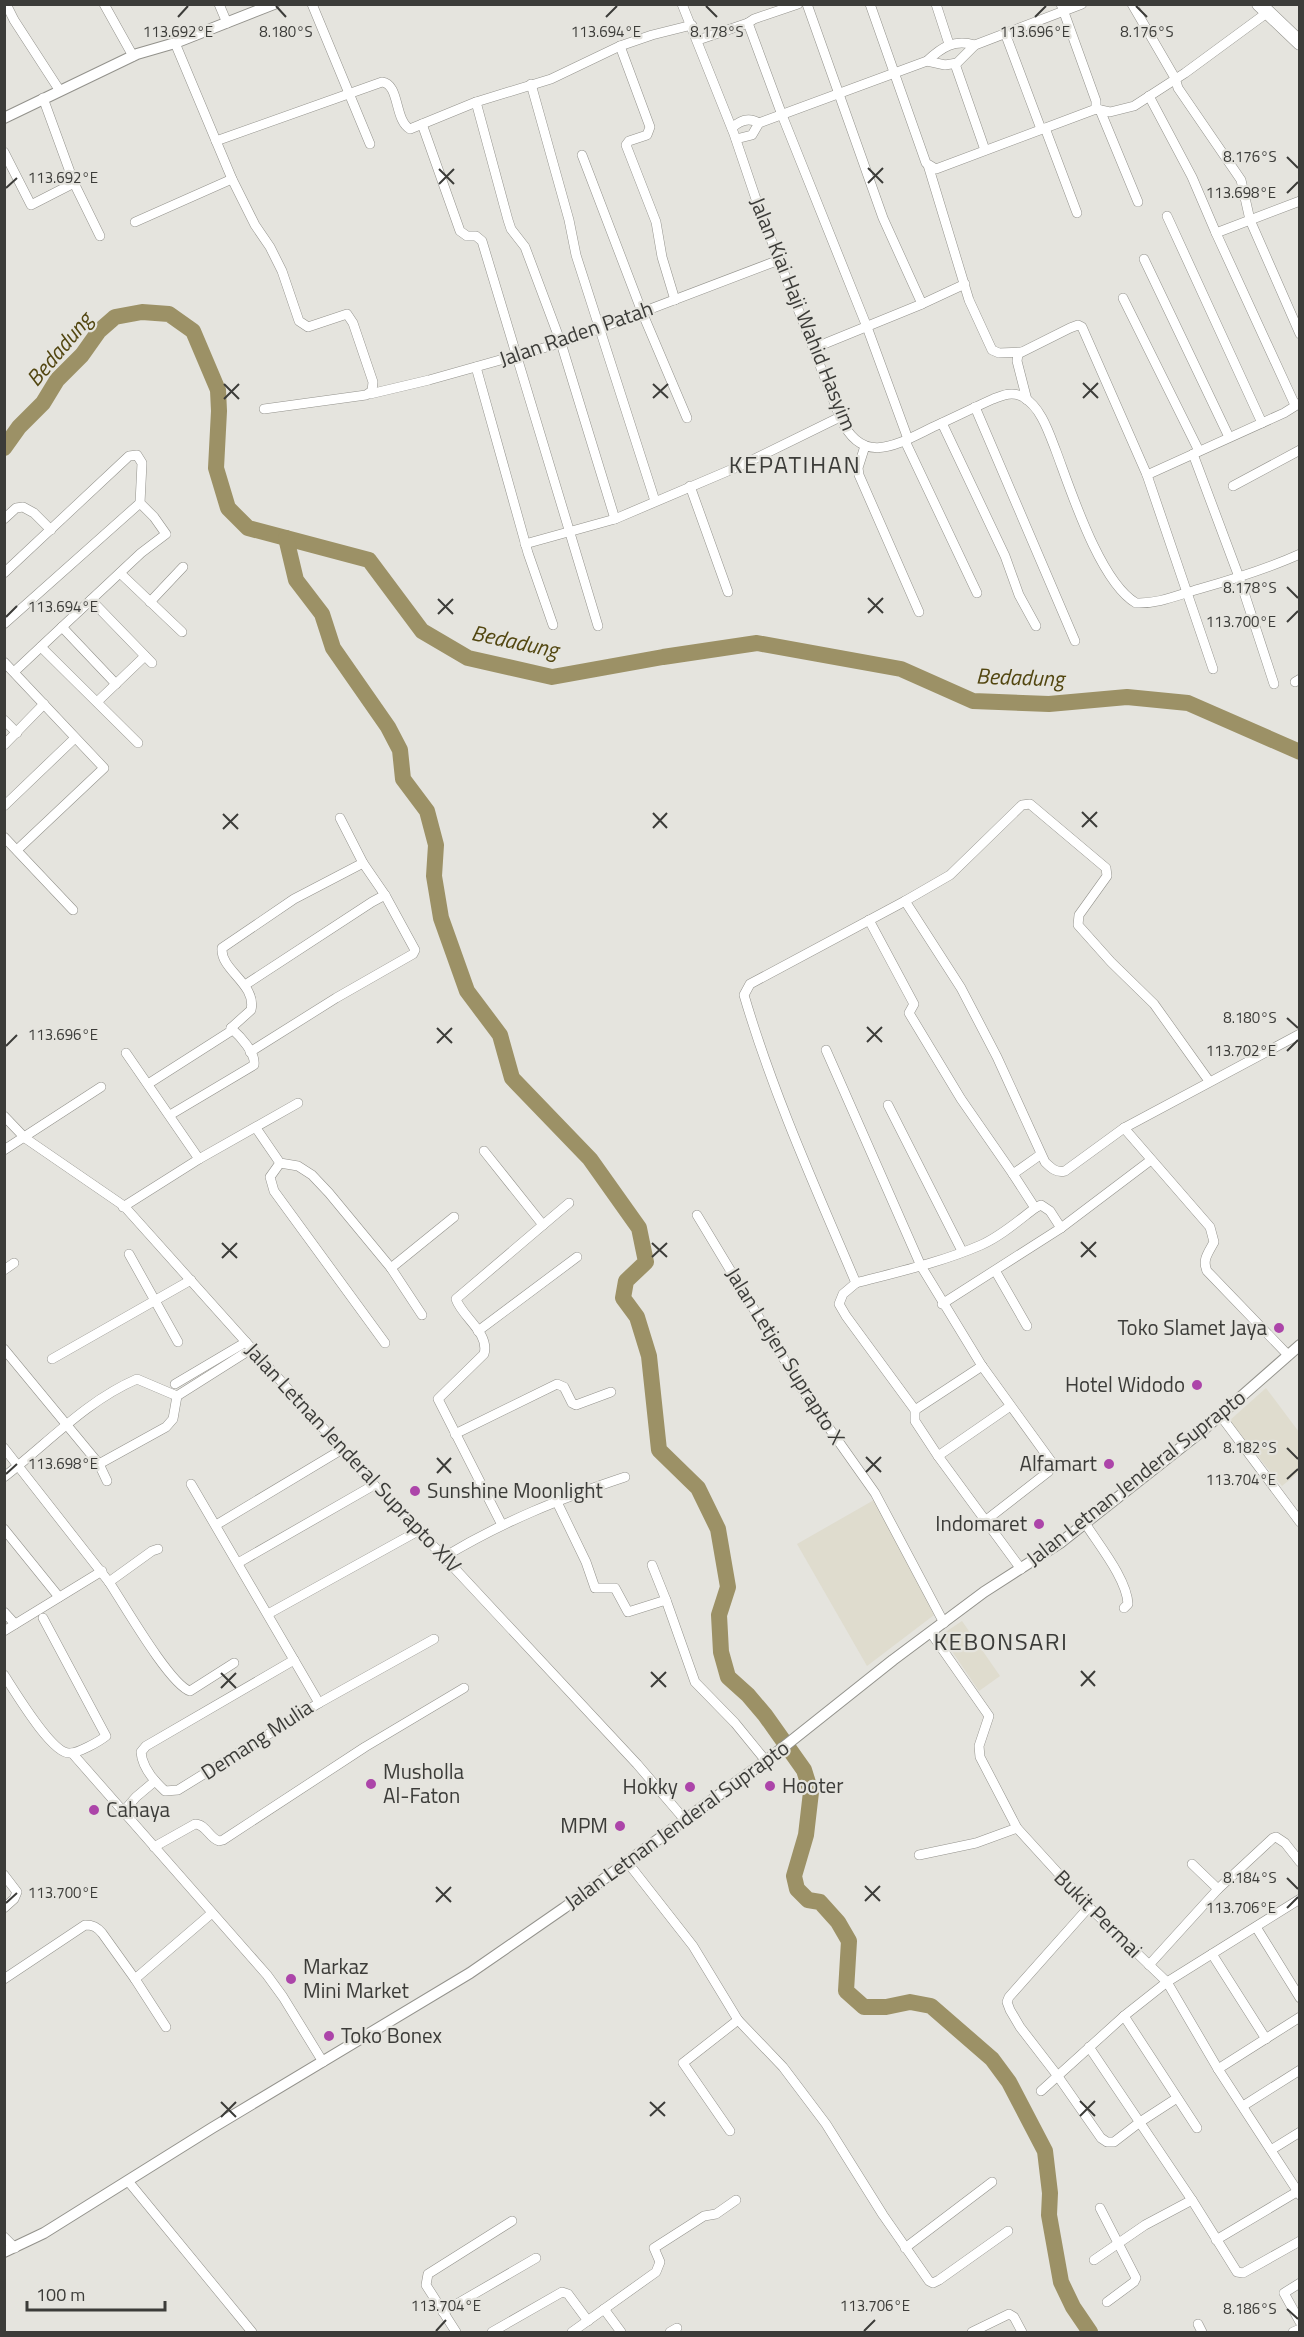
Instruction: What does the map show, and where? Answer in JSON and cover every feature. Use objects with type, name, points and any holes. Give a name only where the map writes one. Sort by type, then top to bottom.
[{"type":"highway","points":[[1263,8],[1299,43]]},
{"type":"main road","points":[[4,118],[133,56],[176,43],[274,4]]},
{"type":"main road","name":"Jalan Letnan Jenderal Suprapto","points":[[10,2250],[44,2234],[470,1973],[628,1863],[769,1759],[893,1660],[984,1592],[1022,1569],[1084,1523],[1220,1415],[1299,1345]]},
{"type":"street","points":[[6,4],[60,91]]},
{"type":"street","points":[[104,4],[133,56]]},
{"type":"street","points":[[219,4],[227,23]]},
{"type":"street","points":[[312,4],[370,144]]},
{"type":"street","name":"Jalan Kiai Haji Wahid Hasyim","points":[[682,4],[736,139],[778,260],[840,417],[851,437],[865,446],[884,448],[1004,394],[1015,394],[1027,400]]},
{"type":"street","points":[[798,4],[754,19],[750,27],[782,115],[867,327],[906,440],[977,593]]},
{"type":"street","points":[[807,4],[882,214],[922,304]]},
{"type":"street","points":[[870,4],[928,165],[969,300],[992,350],[999,353],[1021,352],[1070,328],[1078,325],[1082,327],[1147,475],[1213,669]]},
{"type":"street","points":[[936,4],[948,44]]},
{"type":"street","points":[[927,61],[945,65],[954,64],[963,60],[975,45],[1062,8],[1082,4]]},
{"type":"street","points":[[1132,4],[1183,96],[1241,180],[1250,220],[1299,334]]},
{"type":"street","points":[[1062,8],[1098,109],[1138,202]]},
{"type":"street","points":[[928,165],[936,169],[1098,109],[1110,112],[1127,109],[1175,78],[1263,8]]},
{"type":"street","points":[[4,25],[14,20]]},
{"type":"street","points":[[216,141],[382,82],[386,82],[392,88],[396,106],[405,126],[411,129],[476,102],[551,79],[620,46],[692,25]]},
{"type":"street","points":[[698,40],[750,27]]},
{"type":"street","points":[[1005,33],[1077,213]]},
{"type":"street","points":[[732,129],[743,120],[759,123],[894,74],[927,61],[940,48],[948,44],[958,42],[975,45]]},
{"type":"street","points":[[176,43],[232,179],[255,225],[270,247],[302,324],[308,327],[345,314],[350,317],[373,382],[370,393]]},
{"type":"street","points":[[620,46],[650,125],[650,133],[629,141],[626,147],[656,222],[662,257],[675,300]]},
{"type":"street","points":[[954,64],[986,150]]},
{"type":"street","points":[[531,84],[569,220],[576,255],[655,501]]},
{"type":"street","points":[[1147,475],[1262,423],[1297,404],[1192,177],[1149,96]]},
{"type":"street","points":[[43,99],[74,183],[100,236]]},
{"type":"street","points":[[476,102],[508,220],[525,247],[561,343],[615,519]]},
{"type":"street","points":[[736,139],[752,135],[759,123]]},
{"type":"street","points":[[422,124],[460,231],[467,236],[476,236],[482,241],[598,626]]},
{"type":"street","points":[[4,152],[31,205],[74,183]]},
{"type":"street","points":[[582,155],[642,312],[687,418]]},
{"type":"street","points":[[135,222],[232,179]]},
{"type":"street","points":[[1216,233],[1299,201]]},
{"type":"street","points":[[1167,216],[1262,423]]},
{"type":"street","points":[[1144,259],[1229,437]]},
{"type":"street","name":"Jalan Raden Patah","points":[[264,409],[354,398],[561,343],[778,260]]},
{"type":"street","points":[[814,348],[922,304],[964,284]]},
{"type":"street","points":[[1123,298],[1196,453],[1274,684]]},
{"type":"street","points":[[1021,352],[1017,361],[1027,400],[1039,413],[1080,516],[1118,588],[1136,603],[1157,602],[1239,578],[1270,568],[1299,554]]},
{"type":"street","points":[[476,367],[525,544],[553,626]]},
{"type":"street","points":[[975,407],[1075,641]]},
{"type":"street","points":[[525,544],[615,519],[742,465],[840,417]]},
{"type":"street","points":[[942,423],[1005,556],[1019,595],[1036,626]]},
{"type":"street","points":[[865,446],[858,468],[859,475],[920,612]]},
{"type":"street","points":[[1233,486],[1299,450]]},
{"type":"street","points":[[4,573],[133,454],[140,457],[142,463],[140,503],[166,532],[14,672]]},
{"type":"street","points":[[690,486],[728,592]]},
{"type":"street","points":[[4,624],[140,503]]},
{"type":"street","points":[[4,519],[16,508],[23,507],[34,513],[51,530]]},
{"type":"street","points":[[150,602],[183,567]]},
{"type":"street","points":[[120,573],[182,632]]},
{"type":"street","points":[[91,600],[148,660],[116,684],[97,702]]},
{"type":"street","points":[[62,627],[116,684]]},
{"type":"street","points":[[41,646],[138,743]]},
{"type":"street","points":[[4,662],[104,770],[17,850]]},
{"type":"street","points":[[4,745],[44,704]]},
{"type":"street","points":[[4,720],[17,734]]},
{"type":"street","points":[[4,806],[75,738]]},
{"type":"street","points":[[856,1283],[804,1158],[756,1033],[744,995],[750,984],[950,875],[1022,805],[1030,804],[1106,868],[1107,876],[1079,915],[1078,926],[1154,1004],[1209,1080]]},
{"type":"street","points":[[250,1052],[336,998],[414,954],[414,945],[386,895],[363,863],[340,818]]},
{"type":"street","points":[[4,837],[74,910]]},
{"type":"street","points":[[148,1084],[231,1031],[231,1028],[251,1010],[252,999],[245,985],[223,957],[222,948],[294,899],[363,863]]},
{"type":"street","points":[[245,985],[386,895]]},
{"type":"street","points":[[905,901],[966,998],[997,1057],[1040,1155],[1052,1169],[1059,1172],[1065,1171],[1124,1128],[1209,1080],[1299,1034]]},
{"type":"street","points":[[869,920],[914,1004],[909,1012],[961,1099],[1035,1208]]},
{"type":"street","points":[[170,1116],[254,1065],[255,1062],[250,1052],[239,1035],[231,1028]]},
{"type":"street","points":[[826,1050],[921,1266],[942,1304],[1009,1407],[1053,1464],[1052,1469],[985,1521]]},
{"type":"street","points":[[126,1053],[199,1159]]},
{"type":"street","points":[[4,1150],[100,1087]]},
{"type":"street","points":[[124,1207],[199,1159],[298,1103]]},
{"type":"street","points":[[888,1105],[962,1251]]},
{"type":"street","name":"Jalan Letnan Jenderal Suprapto XIV","points":[[4,1116],[25,1138],[124,1207],[341,1450],[637,1764],[685,1820]]},
{"type":"street","points":[[256,1128],[280,1163],[298,1166],[312,1175],[329,1193],[391,1268],[422,1315]]},
{"type":"street","points":[[1124,1128],[1210,1227],[1214,1242],[1205,1257],[1204,1264],[1207,1271],[1288,1355]]},
{"type":"street","points":[[484,1151],[543,1225]]},
{"type":"street","points":[[1013,1174],[1040,1155]]},
{"type":"street","points":[[942,1304],[996,1272],[1061,1228],[1151,1160]]},
{"type":"street","points":[[280,1163],[270,1177],[274,1191],[385,1343]]},
{"type":"street","points":[[502,1525],[438,1399],[484,1354],[485,1344],[456,1299],[569,1203]]},
{"type":"street","points":[[1022,1569],[938,1456],[915,1421],[915,1410],[846,1316],[840,1304],[843,1294],[856,1283],[921,1266],[981,1245],[998,1236],[1041,1205],[1046,1207],[1061,1228]]},
{"type":"street","name":"Jalan Letjen Suprapto X","points":[[697,1215],[805,1394],[875,1492],[944,1623]]},
{"type":"street","points":[[391,1268],[454,1216]]},
{"type":"street","points":[[129,1254],[178,1342]]},
{"type":"street","points":[[478,1331],[577,1257]]},
{"type":"street","points":[[4,1270],[14,1263]]},
{"type":"street","points":[[996,1272],[1027,1326]]},
{"type":"street","points":[[52,1359],[191,1280]]},
{"type":"street","points":[[175,1384],[246,1342]]},
{"type":"street","points":[[4,1349],[99,1464],[107,1481]]},
{"type":"street","points":[[99,1464],[166,1427],[173,1419],[177,1396],[245,1353]]},
{"type":"street","points":[[915,1410],[982,1366]]},
{"type":"street","points":[[4,1478],[65,1425],[123,1385],[137,1379],[177,1396]]},
{"type":"street","points":[[455,1434],[557,1384],[564,1387],[572,1403],[576,1405],[611,1392]]},
{"type":"street","points":[[938,1456],[1009,1407]]},
{"type":"street","points":[[1220,1415],[1299,1522]]},
{"type":"street","points":[[4,1448],[102,1571],[173,1678],[185,1689],[193,1690],[234,1663]]},
{"type":"street","points":[[216,1525],[341,1450]]},
{"type":"street","points":[[444,1557],[502,1525],[556,1500],[625,1477]]},
{"type":"street","name":"Demang Mulia","points":[[155,1782],[165,1791],[178,1790],[320,1703],[191,1484]]},
{"type":"street","points":[[238,1563],[374,1485]]},
{"type":"street","points":[[556,1500],[586,1562],[595,1588],[612,1586],[615,1588],[626,1610],[631,1613],[666,1600]]},
{"type":"street","points":[[1084,1523],[1128,1595],[1128,1604],[1124,1608]]},
{"type":"street","points":[[4,1529],[59,1597]]},
{"type":"street","points":[[268,1614],[418,1531]]},
{"type":"street","points":[[109,1582],[158,1549]]},
{"type":"street","points":[[652,1565],[695,1682],[769,1759]]},
{"type":"street","points":[[4,1630],[102,1571]]},
{"type":"street","points":[[4,1612],[15,1624]]},
{"type":"street","points":[[4,1675],[36,1725],[66,1753],[72,1753],[106,1736],[106,1731],[43,1618]]},
{"type":"street","name":"Bukit Permai","points":[[931,1633],[989,1716],[979,1746],[980,1757],[1017,1828],[1089,1907],[1167,1982],[1218,2069],[1299,2192]]},
{"type":"street","points":[[320,1703],[434,1639]]},
{"type":"street","points":[[123,1812],[136,1797],[155,1782],[141,1761],[141,1752],[147,1746],[294,1660]]},
{"type":"street","points":[[154,1847],[195,1824],[203,1826],[213,1839],[223,1840],[365,1747],[464,1688]]},
{"type":"street","points":[[72,1753],[272,1983],[323,2062]]},
{"type":"street","points":[[919,1855],[976,1843],[1017,1828]]},
{"type":"street","points":[[1149,1965],[1190,1923],[1218,1889],[1273,1838],[1276,1837],[1285,1843],[1299,1862]]},
{"type":"street","points":[[628,1863],[693,1946],[738,2020],[783,2067],[826,2124],[924,2275],[933,2283],[1008,2231]]},
{"type":"street","points":[[1192,1864],[1218,1889]]},
{"type":"street","points":[[4,1875],[17,1892],[14,1899],[4,1908]]},
{"type":"street","points":[[1041,2091],[1124,2016],[1167,1982],[1299,1900]]},
{"type":"street","points":[[1089,1907],[1007,2002],[1020,2027],[1101,2138],[1107,2142],[1114,2142],[1177,2098]]},
{"type":"street","points":[[135,1979],[212,1913]]},
{"type":"street","points":[[4,1979],[85,1925],[95,1926],[135,1979],[166,2027]]},
{"type":"street","points":[[1256,1928],[1299,1998]]},
{"type":"street","points":[[1212,1954],[1266,2039]]},
{"type":"street","points":[[1124,2016],[1197,2128]]},
{"type":"street","points":[[1218,2069],[1299,2017]]},
{"type":"street","points":[[730,2131],[683,2063],[738,2020]]},
{"type":"street","points":[[1089,2047],[1192,2200],[1237,2272],[1243,2273],[1299,2241]]},
{"type":"street","points":[[1243,2106],[1299,2070]]},
{"type":"street","points":[[1271,2150],[1299,2132]]},
{"type":"street","points":[[128,2181],[252,2332]]},
{"type":"street","points":[[905,2248],[992,2182]]},
{"type":"street","points":[[1216,2240],[1299,2192]]},
{"type":"street","points":[[572,2332],[656,2272],[660,2262],[654,2248],[704,2216],[716,2214],[736,2200]]},
{"type":"street","points":[[1094,2260],[1145,2225],[1192,2200]]},
{"type":"street","points":[[1100,2208],[1136,2280],[1107,2302]]},
{"type":"street","points":[[456,2332],[426,2285],[428,2274],[512,2221]]},
{"type":"street","points":[[4,2237],[10,2250]]},
{"type":"street","points":[[443,2312],[536,2258]]},
{"type":"street","points":[[1299,2283],[1284,2293],[1299,2322]]},
{"type":"street","points":[[492,2332],[562,2292],[568,2294],[588,2321]]},
{"type":"street","points":[[604,2309],[621,2332]]},
{"type":"street","points":[[972,2332],[1010,2314],[1022,2332]]},
{"type":"street","points":[[1293,2332],[1299,2329]]},
{"type":"shaded area","points":[[1266,1388],[1299,1432],[1299,1472],[1282,1486],[1229,1421]]},
{"type":"shaded area","points":[[874,1500],[934,1615],[867,1666],[797,1544]]},
{"type":"shaded area","points":[[962,1621],[1000,1676],[979,1691],[941,1635]]},
{"type":"waterway","name":"Bedadung","points":[[4,448],[19,427],[43,403],[57,380],[82,355],[99,331],[115,317],[142,312],[169,314],[193,331],[218,390],[216,468],[228,508],[248,528],[369,560],[422,631],[468,658],[552,677],[757,643],[901,669],[973,701],[1049,704],[1127,697],[1188,703],[1300,752]]},
{"type":"waterway","points":[[286,538],[296,580],[322,614],[333,648],[388,727],[400,750],[403,779],[427,811],[436,845],[434,876],[441,918],[467,991],[500,1035],[512,1078],[590,1159],[639,1228],[646,1262],[626,1281],[623,1298],[637,1317],[649,1356],[659,1450],[698,1488],[718,1529],[728,1587],[719,1615],[721,1652],[728,1677],[765,1715],[804,1770],[811,1792],[806,1835],[794,1876],[797,1889],[808,1900],[820,1902],[838,1922],[849,1941],[846,1991],[864,2007],[886,2007],[910,2002],[931,2006],[992,2059],[1009,2082],[1045,2151],[1050,2193],[1049,2215],[1061,2282],[1073,2307],[1090,2332]]},
{"type":"place","name":"Toko Slamet Jaya","points":[[1279,1328]]},
{"type":"place","name":"Hotel Widodo","points":[[1197,1385]]},
{"type":"place","name":"Alfamart","points":[[1109,1464]]},
{"type":"place","name":"Sunshine Moonlight","points":[[415,1491]]},
{"type":"place","name":"Indomaret","points":[[1039,1524]]},
{"type":"place","name":"Musholla Al-Faton","points":[[371,1784]]},
{"type":"place","name":"Hooter","points":[[770,1786]]},
{"type":"place","name":"Hokky","points":[[690,1787]]},
{"type":"place","name":"Cahaya","points":[[94,1810]]},
{"type":"place","name":"MPM","points":[[620,1826]]},
{"type":"place","name":"Markaz Mini Market","points":[[291,1979]]},
{"type":"place","name":"Toko Bonex","points":[[329,2036]]},
{"type":"district","name":"KEPATIHAN","points":[[795,465]]},
{"type":"district","name":"KEBONSARI","points":[[1001,1642]]}]
